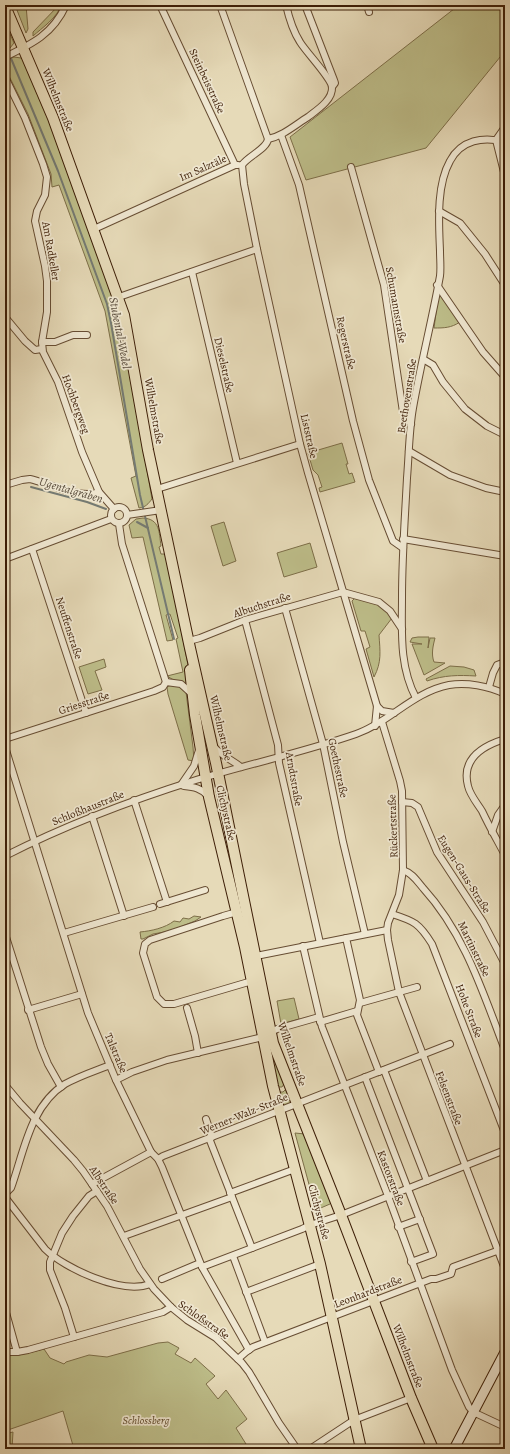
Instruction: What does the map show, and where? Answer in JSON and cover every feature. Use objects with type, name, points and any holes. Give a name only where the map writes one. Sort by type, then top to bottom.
[{"type":"main road","name":"Wilhelmstraße","points":[[5,6],[19,50],[53,118],[119,297],[128,329],[142,414],[161,510],[213,746],[256,956],[267,1034],[289,1084],[411,1398],[433,1449]]},
{"type":"main road","name":"Clichystraße","points":[[190,644],[190,674],[205,777],[252,982],[267,1034],[273,1086],[320,1264],[361,1449]]},
{"type":"main road","points":[[273,1086],[282,1090],[289,1084]]},
{"type":"street","points":[[5,57],[47,33],[58,21],[66,5]]},
{"type":"street","name":"Steinbeisstraße","points":[[160,5],[235,165]]},
{"type":"street","points":[[220,5],[268,139],[281,136],[321,107],[328,99],[335,83],[305,5]]},
{"type":"street","points":[[286,5],[290,23],[299,41],[328,79],[332,87]]},
{"type":"street","points":[[367,5],[369,12]]},
{"type":"street","name":"Am Radkeller","points":[[5,77],[27,125],[43,164],[47,178],[45,195],[37,211],[35,221],[47,281],[47,312],[42,349]]},
{"type":"street","points":[[505,127],[496,140],[505,176]]},
{"type":"street","name":"Regerstraße","points":[[281,136],[299,185],[353,421],[369,480],[393,541],[403,548]]},
{"type":"street","name":"Im Salztäle","points":[[94,229],[235,165],[242,165],[265,146],[268,139]]},
{"type":"street","name":"Beethovenstraße","points":[[416,698],[406,674],[402,647],[403,539],[411,424],[440,274],[439,211],[443,179],[450,161],[458,151],[473,141],[481,139],[505,142]]},
{"type":"street","name":"Liststraße","points":[[242,165],[244,184],[257,249],[300,444],[377,706],[376,726]]},
{"type":"street","name":"Schumannstraße","points":[[351,167],[384,285],[403,412],[411,424]]},
{"type":"street","points":[[439,211],[460,223],[485,254],[505,285]]},
{"type":"street","points":[[119,297],[257,249]]},
{"type":"street","name":"Dieselstraße","points":[[192,272],[237,463]]},
{"type":"street","points":[[437,285],[483,352],[505,377]]},
{"type":"street","points":[[5,317],[25,341],[35,350],[42,349]]},
{"type":"street","points":[[42,342],[55,342],[73,335],[87,336]]},
{"type":"street","name":"Hochbergweg","points":[[42,349],[58,382],[82,452],[99,492],[114,509]]},
{"type":"street","points":[[423,359],[433,365],[443,382],[465,409],[487,426],[505,435]]},
{"type":"street","points":[[157,489],[300,444]]},
{"type":"street","points":[[409,451],[450,475],[486,488],[505,492]]},
{"type":"street","points":[[5,485],[30,479],[83,494],[93,495],[99,492]]},
{"type":"street","points":[[111,519],[111,514],[114,509],[121,507],[125,510],[127,515],[125,521],[119,524]]},
{"type":"street","points":[[127,515],[161,510]]},
{"type":"street","points":[[111,519],[119,524]]},
{"type":"street","points":[[5,559],[111,519]]},
{"type":"street","points":[[119,524],[122,544],[166,682],[181,684],[193,694]]},
{"type":"street","points":[[403,539],[505,556]]},
{"type":"street","name":"Neuffenstraße","points":[[32,548],[86,713]]},
{"type":"street","points":[[343,592],[379,602],[390,611],[402,629]]},
{"type":"street","name":"Albuchstraße","points":[[190,644],[200,638],[245,620],[343,592]]},
{"type":"street","name":"Goethestraße","points":[[285,608],[323,744],[343,842],[365,934]]},
{"type":"street","name":"Arndtstraße","points":[[245,620],[278,745],[278,757],[320,943]]},
{"type":"street","points":[[489,687],[497,665],[505,662]]},
{"type":"street","name":"Griesstraße","points":[[5,739],[161,689],[166,682]]},
{"type":"street","name":"Schloßhaustraße","points":[[5,856],[34,841],[134,800],[205,777],[323,744],[376,726],[416,698],[430,691],[449,685],[466,684],[489,687],[505,694]]},
{"type":"street","points":[[377,706],[382,711],[394,713]]},
{"type":"street","name":"Rückertstraße","points":[[382,722],[400,781],[402,802],[403,870],[399,896],[387,930]]},
{"type":"street","points":[[505,739],[491,743],[477,753],[471,760],[466,773],[468,788],[505,855]]},
{"type":"street","points":[[213,746],[222,756],[232,760],[241,767]]},
{"type":"street","name":"Talstraße","points":[[5,747],[82,994],[98,1038],[116,1080],[151,1152],[158,1159],[201,1265],[249,1350]]},
{"type":"street","points":[[200,747],[194,766],[181,785],[195,787],[204,791],[210,797]]},
{"type":"street","points":[[134,800],[167,902]]},
{"type":"street","name":"Eugen-Gaus-Straße","points":[[402,802],[412,803],[418,807],[437,852],[483,922],[505,964]]},
{"type":"street","points":[[492,832],[498,815],[505,805]]},
{"type":"street","points":[[92,816],[124,916]]},
{"type":"street","name":"Martinstraße","points":[[403,870],[411,874],[432,898],[458,935],[474,969],[505,1050]]},
{"type":"street","points":[[160,904],[205,890]]},
{"type":"street","points":[[64,933],[153,907]]},
{"type":"street","points":[[237,912],[150,940],[145,944],[143,953],[157,998],[164,1004],[174,1004],[252,982]]},
{"type":"street","name":"Hohe Straße","points":[[392,914],[414,922],[424,931],[432,944],[505,1133]]},
{"type":"street","points":[[256,956],[387,930]]},
{"type":"street","name":"Felsenstraße","points":[[387,930],[399,992],[505,1269]]},
{"type":"street","points":[[5,934],[28,1010],[45,1058],[61,1087]]},
{"type":"street","points":[[346,938],[360,1003],[357,1011],[358,1017],[427,1181]]},
{"type":"street","name":"Kastorstraße","points":[[303,946],[320,1020],[388,1196],[398,1227],[452,1370],[466,1402],[473,1412]]},
{"type":"street","points":[[360,1003],[417,986]]},
{"type":"street","points":[[28,1010],[82,994]]},
{"type":"street","points":[[187,1008],[198,1053]]},
{"type":"street","points":[[116,1080],[144,1068],[267,1034],[280,1028],[357,1011]]},
{"type":"street","name":"Werner-Walz-Straße","points":[[158,1159],[279,1110],[450,1044]]},
{"type":"street","points":[[110,1065],[78,1078],[61,1087],[47,1100],[35,1118],[11,1188],[5,1196],[45,1249],[52,1256],[75,1270],[109,1282],[138,1287],[150,1284]]},
{"type":"street","points":[[365,1077],[433,1254],[411,1262]]},
{"type":"street","name":"Albstraße","points":[[5,1085],[74,1160],[98,1191],[150,1284],[171,1307]]},
{"type":"street","points":[[206,1119],[231,1195],[252,1248]]},
{"type":"street","points":[[162,1279],[201,1265],[233,1256],[505,1150]]},
{"type":"street","points":[[92,1184],[151,1152]]},
{"type":"street","points":[[124,1236],[180,1216],[295,1169]]},
{"type":"street","points":[[74,1337],[65,1308],[50,1270],[50,1262],[62,1233],[73,1216],[89,1196],[98,1191]]},
{"type":"street","points":[[398,1227],[420,1219]]},
{"type":"street","name":"Leonhardstraße","points":[[238,1359],[249,1350],[265,1342],[419,1283],[451,1274],[453,1267],[505,1248]]},
{"type":"street","points":[[233,1256],[265,1342]]},
{"type":"street","points":[[246,1292],[320,1264]]},
{"type":"street","name":"Schloßstraße","points":[[5,1352],[17,1352],[74,1337],[163,1312],[171,1307],[187,1320],[216,1338],[247,1369],[279,1423],[297,1449]]},
{"type":"street","points":[[5,1309],[17,1352]]},
{"type":"street","points":[[454,1449],[505,1352]]},
{"type":"street","points":[[310,1449],[354,1420],[411,1398]]},
{"type":"street","points":[[473,1412],[505,1427]]},
{"type":"green space","points":[[15,5],[26,5],[28,29],[26,33]]},
{"type":"green space","points":[[59,5],[61,5],[57,14],[33,36],[33,32]]},
{"type":"green space","points":[[459,5],[505,5],[505,51],[426,148],[306,180],[290,137]]},
{"type":"green space","points":[[5,27],[14,43],[5,51]]},
{"type":"green space","points":[[14,57],[21,58],[26,62],[49,119],[113,296],[125,343],[152,499],[147,505],[141,508],[139,508],[131,478],[136,476],[105,311],[59,185],[52,187],[51,174],[28,114],[5,68],[5,63]]},
{"type":"green space","points":[[439,290],[460,322],[450,327],[434,328]]},
{"type":"green space","points":[[342,443],[348,464],[346,464],[349,474],[352,473],[355,482],[320,492],[319,488],[322,487],[318,475],[313,470],[308,453]]},
{"type":"green space","points":[[143,518],[153,521],[158,527],[161,546],[159,547],[161,554],[165,554],[168,564],[188,665],[189,677],[187,686],[167,676],[183,672],[176,639],[178,638],[170,614],[166,615],[173,640],[167,641],[143,537],[132,538],[129,525],[136,519]]},
{"type":"green space","points":[[224,522],[236,561],[223,566],[211,526]]},
{"type":"green space","points":[[310,543],[317,567],[284,577],[277,553]]},
{"type":"green space","points":[[355,598],[381,606],[392,618],[379,635],[379,661],[377,672],[374,677],[366,649],[370,647],[365,631],[361,631],[352,601]]},
{"type":"green space","points":[[429,637],[428,648],[430,638],[435,638],[432,653],[434,662],[445,663],[424,675],[412,644],[422,644],[410,642],[412,638]]},
{"type":"green space","points":[[104,659],[106,667],[95,671],[102,690],[88,694],[79,667]]},
{"type":"green space","points":[[450,666],[464,667],[474,670],[476,676],[452,676],[427,681],[426,679]]},
{"type":"green space","points":[[171,685],[178,686],[186,692],[194,761],[188,760],[168,694],[167,687]]},
{"type":"green space","points":[[194,916],[201,917],[170,931],[153,934],[141,939],[140,932],[158,929],[174,921],[180,922],[183,918],[189,919]]},
{"type":"green space","points":[[294,998],[299,1019],[281,1024],[277,1001]]},
{"type":"green space","points":[[268,1040],[284,1084],[282,1087],[278,1087]]},
{"type":"green space","points":[[285,1090],[292,1102],[282,1106],[279,1092],[283,1092]]},
{"type":"green space","points":[[295,1133],[305,1134],[332,1202],[316,1210]]},
{"type":"green space","name":"Schlossberg","points":[[168,1342],[179,1348],[175,1354],[191,1363],[195,1358],[215,1376],[206,1384],[218,1399],[226,1390],[247,1419],[236,1428],[246,1444],[241,1447],[242,1449],[74,1449],[63,1411],[5,1431],[5,1356],[19,1355],[44,1349],[50,1358],[64,1364],[66,1362],[89,1355],[107,1357],[158,1343]]},
{"type":"green space","points":[[13,1432],[12,1449],[5,1449],[5,1434]]},
{"type":"waterway","name":"Stubental-Wedel","points":[[5,44],[58,171],[107,304],[140,495],[174,639]]},
{"type":"waterway","name":"Ugentalgraben","points":[[31,487],[87,502],[106,509]]},
{"type":"waterway","name":"Ugentalgraben","points":[[137,522],[148,528]]}]
